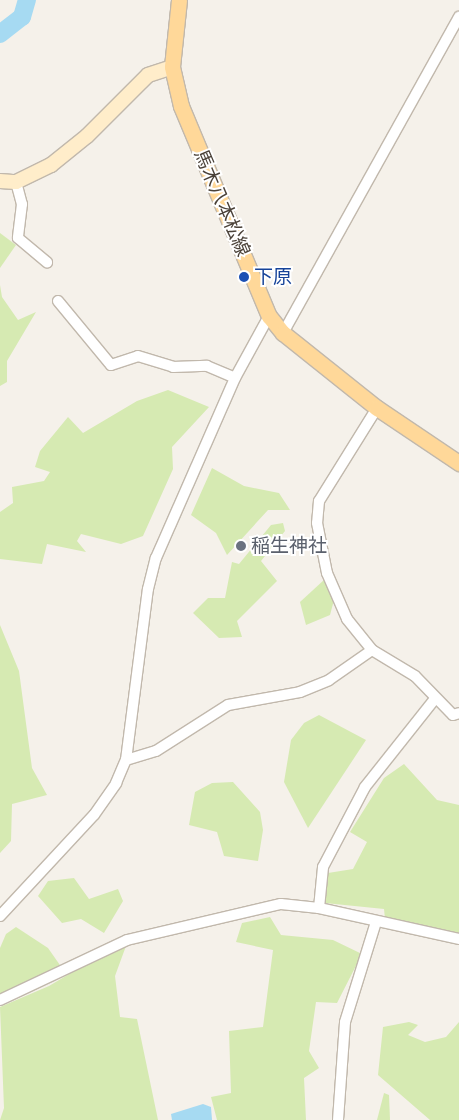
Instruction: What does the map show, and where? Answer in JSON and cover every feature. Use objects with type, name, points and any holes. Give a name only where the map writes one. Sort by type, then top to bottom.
[{"type":"main road","name":"馬木八本松線","points":[[179,0],[173,26],[172,67],[181,106],[269,316],[283,333],[377,408],[459,463]]},
{"type":"street","points":[[283,333],[459,17]]},
{"type":"street","points":[[0,181],[16,182],[51,165],[87,136],[148,76],[172,67]]},
{"type":"street","points":[[16,182],[22,204],[18,238],[47,262]]},
{"type":"street","points":[[58,301],[111,365],[138,356],[173,367],[207,366],[235,378]]},
{"type":"street","points":[[0,916],[108,799],[126,760],[148,589],[156,558],[235,378],[269,316]]},
{"type":"street","points":[[377,408],[324,489],[317,512],[327,573],[347,619],[372,650],[415,676],[434,700],[453,715],[459,714]]},
{"type":"street","points":[[126,760],[156,751],[228,705],[300,692],[329,680],[372,650]]},
{"type":"street","points":[[319,908],[323,867],[365,787],[434,700]]},
{"type":"street","points":[[0,1000],[102,950],[150,932],[281,904],[319,908],[459,939]]},
{"type":"street","points":[[338,1120],[345,1022],[376,922]]},
{"type":"green space","points":[[0,233],[16,245],[0,268]]},
{"type":"green space","points":[[0,285],[2,297],[18,320],[36,312],[7,361],[7,382],[0,386]]},
{"type":"green space","points":[[168,390],[209,407],[172,447],[173,469],[143,536],[121,544],[81,534],[77,541],[86,552],[47,544],[42,564],[0,559],[0,512],[13,503],[12,487],[44,481],[50,472],[35,467],[40,451],[68,417],[83,433],[137,401]]},
{"type":"green space","points":[[212,468],[244,486],[279,493],[290,510],[268,510],[227,555],[216,533],[191,515]]},
{"type":"green space","points":[[283,523],[285,531],[261,561],[277,581],[237,621],[242,637],[219,638],[193,613],[208,598],[225,598],[232,562],[239,564],[271,525]]},
{"type":"green space","points":[[325,579],[334,600],[330,615],[306,625],[300,602]]},
{"type":"green space","points":[[0,625],[19,671],[32,768],[47,795],[12,804],[11,841],[0,853]]},
{"type":"green space","points":[[319,715],[366,740],[308,828],[284,782],[291,740],[304,723]]},
{"type":"green space","points":[[404,764],[437,800],[459,805],[459,934],[385,919],[384,909],[325,903],[328,873],[353,869],[367,842],[350,832],[384,778]]},
{"type":"green space","points":[[233,782],[260,812],[263,830],[258,861],[224,856],[217,832],[189,825],[195,792],[212,783]]},
{"type":"green space","points":[[74,878],[89,899],[118,889],[123,901],[104,933],[81,919],[62,923],[38,896],[48,881]]},
{"type":"green space","points":[[270,917],[281,935],[333,940],[362,954],[337,1003],[316,1002],[309,1051],[319,1068],[304,1078],[306,1120],[217,1120],[211,1097],[231,1093],[229,1031],[263,1027],[273,950],[236,942],[242,923]]},
{"type":"green space","points":[[16,927],[48,948],[62,968],[0,995],[0,948],[6,934]]},
{"type":"green space","points":[[126,946],[115,976],[120,1017],[137,1019],[158,1120],[0,1120],[4,1108],[0,1007],[49,986],[108,951]]},
{"type":"green space","points":[[409,1022],[418,1025],[408,1035],[425,1042],[446,1037],[459,1022],[459,1120],[430,1120],[378,1075],[383,1027]]},
{"type":"green space","points":[[384,1093],[389,1095],[390,1120],[377,1120]]},
{"type":"water","points":[[203,1104],[211,1107],[212,1120],[172,1120],[171,1114]]},
{"type":"waterway","points":[[0,34],[22,17],[27,0]]},
{"type":"place","name":"下原","points":[[244,277]]},
{"type":"place","name":"稲生神社","points":[[241,546]]}]
